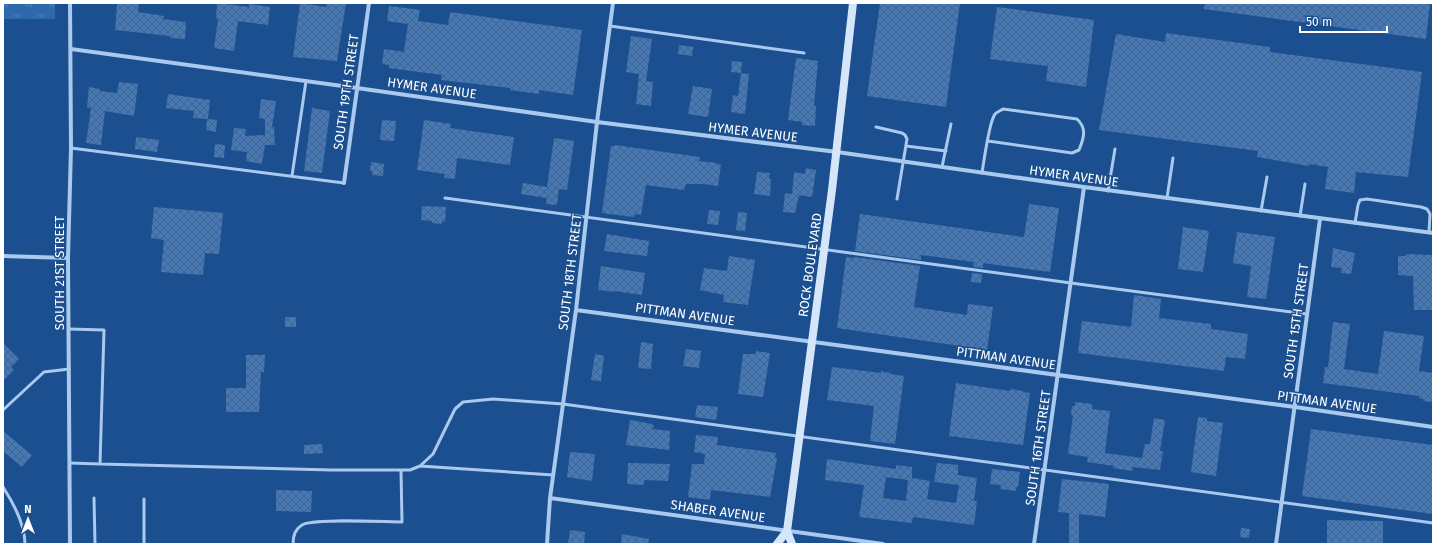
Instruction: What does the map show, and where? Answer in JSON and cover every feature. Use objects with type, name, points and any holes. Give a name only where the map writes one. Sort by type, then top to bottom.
[{"type":"main road","name":"ROCK BOULEVARD","points":[[792,544],[787,531],[837,152],[853,3]]},
{"type":"main road","points":[[777,544],[787,531]]},
{"type":"street","name":"SOUTH 21ST STREET","points":[[70,3],[71,49],[68,258],[70,544]]},
{"type":"street","name":"SOUTH 19TH STREET","points":[[344,183],[369,3]]},
{"type":"street","name":"SOUTH 18TH STREET","points":[[547,544],[550,498],[576,310],[597,122],[613,3]]},
{"type":"street","name":"HYMER AVENUE","points":[[71,49],[597,122],[837,152],[1084,188],[1431,233]]},
{"type":"street","name":"SOUTH 16TH STREET","points":[[1034,544],[1084,188]]},
{"type":"street","name":"SOUTH 15TH STREET","points":[[1276,544],[1320,219]]},
{"type":"street","points":[[3,256],[68,258]]},
{"type":"street","name":"PITTMAN AVENUE","points":[[576,310],[1433,427]]},
{"type":"street","name":"SHABER AVENUE","points":[[550,498],[883,544]]},
{"type":"lane","points":[[610,26],[804,53]]},
{"type":"lane","points":[[292,176],[306,81]]},
{"type":"lane","points":[[982,173],[992,119],[996,113],[1003,109],[1077,119],[1082,124],[1084,131],[1079,150],[1072,153],[988,141]]},
{"type":"lane","points":[[942,167],[951,124]]},
{"type":"lane","points":[[876,127],[906,135],[907,139],[897,199]]},
{"type":"lane","points":[[906,146],[946,151]]},
{"type":"lane","points":[[70,148],[344,183]]},
{"type":"lane","points":[[1108,190],[1115,149]]},
{"type":"lane","points":[[1167,198],[1173,158]]},
{"type":"lane","points":[[1261,211],[1267,177]]},
{"type":"lane","points":[[1300,216],[1305,184]]},
{"type":"lane","points":[[445,198],[1307,314]]},
{"type":"lane","points":[[1355,223],[1360,200],[1367,199],[1427,209],[1430,214],[1431,233]]},
{"type":"lane","points":[[69,329],[104,330],[100,464]]},
{"type":"lane","points":[[3,410],[44,372],[69,369]]},
{"type":"lane","points":[[70,463],[331,470],[410,470],[420,466],[433,454],[455,409],[463,402],[493,399],[563,404],[1433,523]]},
{"type":"lane","points":[[420,466],[553,475]]},
{"type":"lane","points":[[292,544],[293,536],[302,525],[316,521],[402,522],[401,470]]},
{"type":"lane","points":[[3,487],[19,516],[25,536],[25,544]]},
{"type":"lane","points":[[94,498],[95,544]]},
{"type":"lane","points":[[144,499],[144,544]]},
{"type":"green space","points":[[3,3],[55,3],[55,19],[3,19]]},
{"type":"building","points":[[117,3],[139,3],[138,12],[164,16],[163,19],[186,22],[185,39],[115,30]]},
{"type":"building","points":[[217,3],[249,7],[249,4],[270,7],[268,25],[238,21],[234,51],[214,48],[218,19],[216,18]]},
{"type":"building","points":[[300,3],[326,7],[327,3],[346,3],[337,61],[293,57]]},
{"type":"building","points":[[880,3],[960,3],[946,107],[867,96]]},
{"type":"building","points":[[1205,3],[1430,3],[1426,39],[1204,9]]},
{"type":"building","points":[[389,6],[420,10],[418,21],[448,25],[450,12],[582,30],[573,95],[539,90],[539,94],[510,90],[510,88],[441,80],[442,75],[389,68],[389,65],[382,64],[384,49],[404,52],[408,24],[387,21]]},
{"type":"building","points":[[997,7],[1094,20],[1086,87],[1046,81],[1048,66],[990,59]]},
{"type":"building","points":[[1166,33],[1270,47],[1270,52],[1422,72],[1408,177],[1356,172],[1354,193],[1325,189],[1328,167],[1310,164],[1309,166],[1257,157],[1258,151],[1099,130],[1116,34],[1165,42]]},
{"type":"building","points":[[631,36],[652,39],[646,81],[653,82],[651,106],[636,104],[639,74],[626,72]]},
{"type":"building","points":[[679,45],[693,47],[692,56],[678,54]]},
{"type":"building","points":[[796,58],[818,61],[814,106],[816,106],[815,126],[802,125],[802,122],[788,120]]},
{"type":"building","points":[[732,61],[742,62],[741,73],[731,72]]},
{"type":"building","points":[[741,73],[749,74],[745,114],[731,112],[733,95],[738,96]]},
{"type":"building","points":[[119,82],[138,84],[134,116],[105,111],[101,145],[86,143],[91,108],[87,107],[89,87],[100,89],[100,91],[117,93]]},
{"type":"building","points":[[693,86],[712,89],[708,117],[688,114]]},
{"type":"building","points":[[168,94],[210,100],[208,119],[217,120],[216,132],[206,130],[207,119],[193,118],[194,111],[166,108]]},
{"type":"building","points":[[261,99],[276,101],[272,127],[274,127],[275,145],[265,145],[262,164],[246,161],[247,152],[231,150],[234,128],[246,129],[245,136],[265,135],[265,119],[259,118]]},
{"type":"building","points":[[312,108],[330,111],[322,173],[304,171]]},
{"type":"building","points":[[382,120],[396,121],[394,141],[380,140]]},
{"type":"building","points":[[424,120],[451,124],[450,128],[514,137],[510,165],[457,158],[455,179],[444,178],[445,174],[417,170]]},
{"type":"building","points":[[136,137],[159,140],[157,152],[135,149]]},
{"type":"building","points":[[554,138],[574,141],[567,190],[559,189],[557,205],[546,204],[547,198],[521,194],[523,183],[547,187]]},
{"type":"building","points":[[215,144],[225,145],[224,158],[214,157]]},
{"type":"building","points":[[615,145],[700,157],[699,161],[717,163],[721,165],[718,186],[686,184],[684,190],[646,185],[641,215],[635,214],[634,217],[602,213],[611,146]]},
{"type":"building","points":[[371,162],[384,164],[383,176],[372,175],[372,171],[370,171]]},
{"type":"building","points":[[806,168],[816,170],[812,197],[792,194],[794,172],[805,174]]},
{"type":"building","points":[[757,172],[770,173],[770,196],[754,194]]},
{"type":"building","points":[[785,193],[799,195],[795,213],[783,212]]},
{"type":"building","points":[[1029,204],[1059,208],[1050,272],[983,263],[983,268],[973,267],[974,262],[921,255],[921,260],[855,251],[860,214],[1024,237]]},
{"type":"building","points":[[422,206],[446,207],[445,222],[442,221],[442,224],[421,220]]},
{"type":"building","points":[[154,207],[223,213],[219,254],[205,253],[203,275],[161,272],[164,240],[151,238]]},
{"type":"building","points":[[709,210],[720,211],[718,225],[707,224]]},
{"type":"building","points":[[738,212],[747,213],[745,231],[736,230]]},
{"type":"building","points":[[1183,227],[1209,231],[1203,272],[1178,269]]},
{"type":"building","points":[[1237,232],[1275,237],[1266,299],[1247,297],[1251,266],[1233,263]]},
{"type":"building","points":[[607,234],[649,241],[647,256],[604,251]]},
{"type":"building","points":[[1333,248],[1355,253],[1351,274],[1341,273],[1342,268],[1331,267]]},
{"type":"building","points":[[1406,254],[1433,255],[1433,310],[1414,310],[1413,276],[1398,275],[1398,256],[1406,256]]},
{"type":"building","points":[[729,256],[755,260],[748,305],[723,302],[724,295],[700,290],[704,268],[727,271]]},
{"type":"building","points":[[846,257],[920,266],[914,307],[967,315],[968,304],[993,307],[987,350],[837,328]]},
{"type":"building","points":[[601,266],[645,273],[642,295],[598,290]]},
{"type":"building","points":[[972,273],[982,274],[981,283],[971,282]]},
{"type":"building","points":[[1134,295],[1161,299],[1159,318],[1211,324],[1211,329],[1248,334],[1245,359],[1226,357],[1224,371],[1078,353],[1082,321],[1131,327]]},
{"type":"building","points":[[285,317],[296,317],[296,327],[285,327]]},
{"type":"building","points":[[1333,322],[1350,324],[1344,369],[1378,374],[1384,331],[1424,336],[1419,371],[1433,373],[1433,402],[1423,401],[1423,399],[1419,398],[1419,396],[1323,383],[1325,367],[1328,367]]},
{"type":"building","points":[[641,342],[653,344],[651,369],[638,368]]},
{"type":"building","points":[[3,343],[19,359],[11,367],[14,370],[3,381]]},
{"type":"building","points":[[686,349],[701,351],[699,368],[683,366]]},
{"type":"building","points":[[756,351],[770,353],[763,397],[738,394],[743,354],[756,354]]},
{"type":"building","points":[[595,354],[604,356],[601,381],[591,380]]},
{"type":"building","points":[[246,355],[265,355],[264,372],[261,372],[259,412],[226,412],[226,388],[246,388]]},
{"type":"building","points":[[832,367],[881,373],[881,371],[904,376],[895,444],[870,441],[874,406],[827,400]]},
{"type":"building","points":[[956,383],[1010,391],[1011,389],[1030,393],[1023,445],[949,436]]},
{"type":"building","points":[[1075,402],[1092,404],[1092,409],[1110,411],[1105,453],[1142,458],[1145,444],[1150,444],[1154,418],[1165,420],[1160,451],[1163,451],[1160,470],[1133,467],[1132,471],[1113,468],[1114,466],[1087,462],[1088,457],[1068,454],[1073,415],[1071,415],[1072,406],[1075,406]]},
{"type":"building","points":[[697,405],[718,407],[716,420],[695,417]]},
{"type":"building","points":[[1198,417],[1207,418],[1207,421],[1223,423],[1216,476],[1191,472]]},
{"type":"building","points":[[630,420],[652,424],[654,425],[653,429],[670,431],[669,450],[626,445]]},
{"type":"building","points":[[1311,429],[1433,445],[1433,514],[1302,496]]},
{"type":"building","points":[[3,431],[32,455],[22,467],[3,451]]},
{"type":"building","points":[[696,435],[718,437],[717,445],[776,453],[775,458],[777,458],[770,497],[711,490],[710,500],[688,497],[692,464],[704,464],[705,454],[694,452]]},
{"type":"building","points":[[322,444],[323,453],[304,454],[304,445]]},
{"type":"building","points":[[570,452],[595,454],[592,481],[567,477]]},
{"type":"building","points":[[827,459],[896,469],[896,465],[912,467],[912,478],[930,481],[927,499],[956,503],[959,485],[934,482],[937,463],[958,465],[958,475],[977,478],[974,501],[977,501],[974,525],[913,517],[912,523],[859,517],[864,485],[825,480]],"holes":[[[886,477],[908,480],[906,501],[883,498]]]},
{"type":"building","points":[[628,463],[670,464],[668,481],[644,480],[644,485],[627,484]]},
{"type":"building","points":[[992,469],[1020,472],[1016,491],[1000,489],[1001,485],[990,484]]},
{"type":"building","points":[[1062,479],[1109,484],[1105,517],[1079,514],[1079,544],[1069,544],[1069,513],[1058,512]]},
{"type":"building","points":[[276,490],[312,491],[311,512],[276,511]]},
{"type":"building","points":[[1327,520],[1383,521],[1383,544],[1327,544]]},
{"type":"building","points":[[1241,528],[1250,529],[1249,538],[1240,537]]},
{"type":"building","points":[[570,530],[585,532],[584,544],[568,544]]},
{"type":"building","points":[[622,534],[649,539],[648,544],[621,544]]}]
